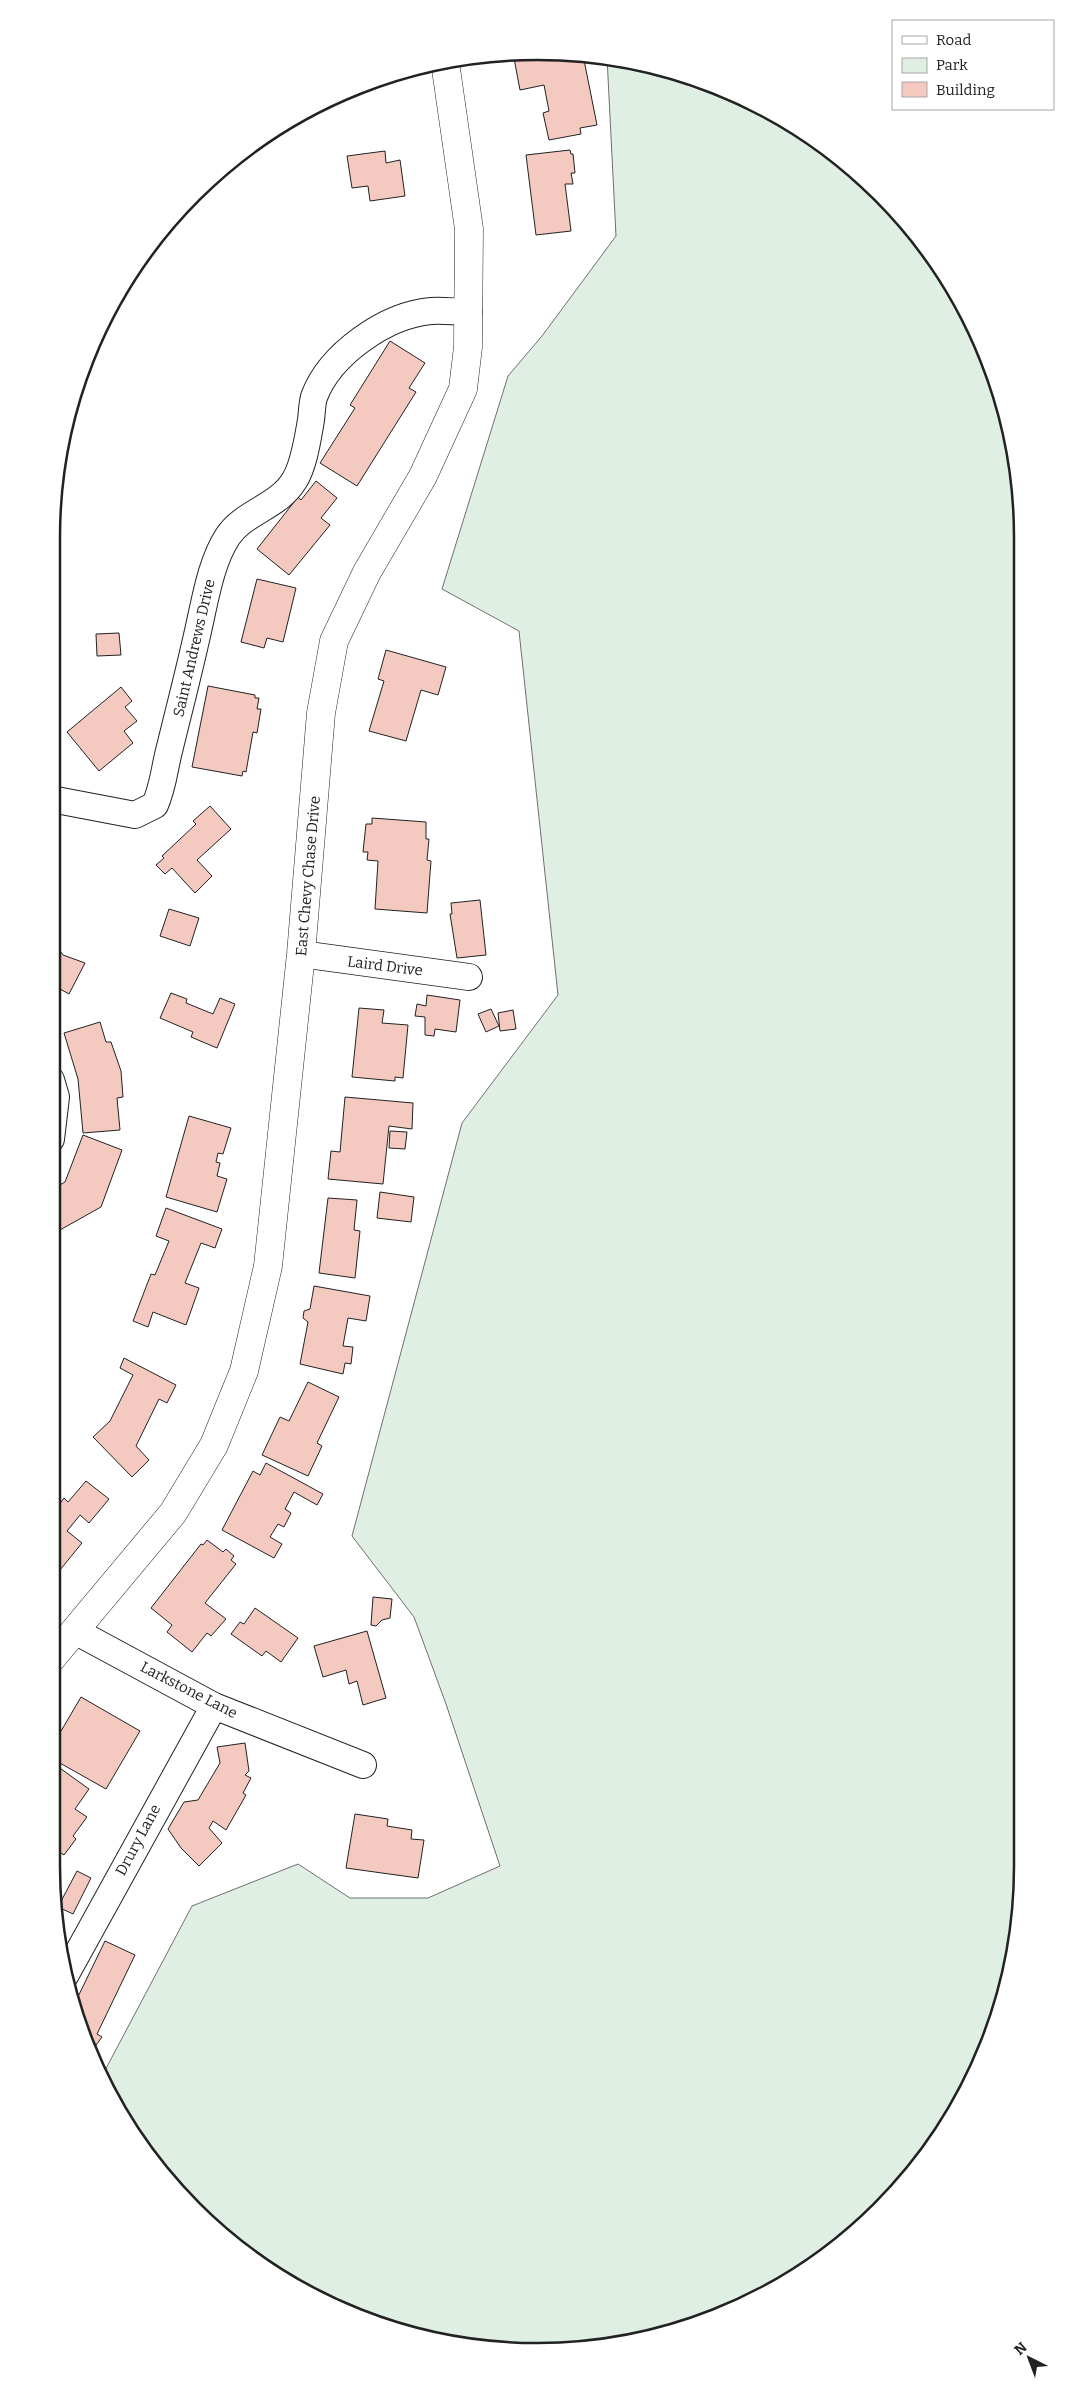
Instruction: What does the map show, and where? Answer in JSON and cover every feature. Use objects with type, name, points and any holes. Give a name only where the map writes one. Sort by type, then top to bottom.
[{"type":"main road","name":"East Chevy Chase Drive","points":[[60,1648],[173,1513],[214,1445],[244,1371],[268,1266],[302,954],[321,714],[334,641],[367,572],[423,476],[463,389],[468,347],[469,228],[446,69]]},
{"type":"street","name":"Saint Andrews Drive","points":[[60,801],[135,815],[155,806],[164,786],[169,749],[184,695],[209,580],[228,536],[248,518],[270,506],[294,481],[308,441],[314,397],[331,369],[354,344],[386,325],[409,316],[431,311],[469,312]]},
{"type":"street","name":"Laird Drive","points":[[302,954],[470,977]]},
{"type":"street","name":"Larkstone Lane","points":[[75,1631],[214,1706],[363,1765]]},
{"type":"street","name":"Drury Lane","points":[[71,1966],[214,1706]]},
{"type":"green space","points":[[607,65],[660,76],[690,85],[748,109],[802,140],[852,178],[896,222],[934,272],[965,326],[978,354],[998,414],[1010,475],[1014,537],[1013,1897],[1005,1959],[998,1989],[978,2049],[965,2077],[934,2131],[896,2181],[852,2225],[802,2263],[776,2279],[720,2307],[690,2318],[630,2334],[599,2339],[537,2343],[506,2342],[444,2334],[384,2318],[326,2294],[272,2263],[222,2225],[178,2181],[140,2131],[105,2069],[192,1906],[298,1864],[350,1898],[428,1898],[500,1866],[446,1704],[414,1617],[352,1536],[462,1123],[558,995],[519,631],[442,589],[508,376],[542,336],[616,236]]},
{"type":"building","points":[[514,61],[585,63],[597,125],[580,128],[581,134],[549,140],[543,113],[549,111],[544,85],[520,90]]},
{"type":"building","points":[[570,150],[571,154],[573,154],[575,173],[571,173],[573,184],[565,184],[571,231],[536,235],[526,155]]},
{"type":"building","points":[[385,151],[386,163],[400,160],[405,196],[370,201],[368,186],[352,188],[347,156]]},
{"type":"building","points":[[390,341],[425,363],[409,388],[416,392],[357,486],[320,463],[355,408],[350,405]]},
{"type":"building","points":[[316,481],[337,498],[321,518],[330,525],[289,575],[257,549],[298,497],[301,500]]},
{"type":"building","points":[[257,579],[296,588],[283,642],[267,638],[264,648],[241,642]]},
{"type":"building","points":[[119,633],[121,655],[97,656],[96,634]]},
{"type":"building","points":[[386,650],[446,667],[438,695],[421,690],[406,741],[369,731],[384,681],[378,679]]},
{"type":"building","points":[[208,686],[255,695],[255,698],[259,698],[257,709],[261,709],[257,733],[253,732],[246,772],[243,771],[242,776],[192,767]]},
{"type":"building","points":[[121,687],[132,701],[125,707],[137,721],[124,731],[133,743],[99,771],[67,732]]},
{"type":"building","points":[[210,806],[231,829],[197,860],[212,876],[195,893],[172,868],[165,874],[156,865],[164,858],[162,856],[196,824],[193,821]]},
{"type":"building","points":[[372,818],[426,822],[426,839],[429,839],[427,860],[431,861],[427,913],[375,909],[378,861],[367,860],[368,852],[363,852],[366,824],[372,824]]},
{"type":"building","points":[[480,900],[486,955],[457,958],[450,914],[452,914],[451,903]]},
{"type":"building","points":[[169,909],[199,918],[190,946],[160,936]]},
{"type":"building","points":[[60,951],[63,955],[85,963],[69,994],[60,989]]},
{"type":"building","points":[[171,993],[187,999],[186,1003],[213,1014],[220,998],[235,1004],[217,1048],[191,1037],[193,1032],[160,1018]]},
{"type":"building","points":[[427,995],[460,1000],[456,1032],[435,1029],[434,1036],[425,1035],[425,1017],[415,1016],[417,1004],[426,1006]]},
{"type":"building","points":[[359,1008],[384,1010],[382,1023],[408,1025],[403,1078],[395,1077],[395,1081],[352,1077]]},
{"type":"building","points":[[491,1009],[499,1026],[486,1032],[478,1014]]},
{"type":"building","points":[[513,1010],[516,1029],[500,1031],[498,1013]]},
{"type":"building","points":[[100,1022],[106,1042],[111,1042],[121,1071],[123,1097],[117,1098],[120,1130],[83,1133],[78,1079],[64,1033]]},
{"type":"building","points":[[345,1097],[413,1103],[412,1129],[389,1126],[383,1184],[328,1179],[331,1151],[340,1152]]},
{"type":"building","points":[[189,1116],[231,1128],[223,1154],[218,1153],[216,1162],[220,1163],[217,1176],[227,1179],[217,1212],[166,1197]]},
{"type":"building","points":[[390,1131],[407,1132],[405,1149],[389,1148]]},
{"type":"building","points":[[83,1135],[122,1150],[101,1207],[60,1230],[60,1185],[65,1182]]},
{"type":"building","points":[[380,1192],[414,1197],[411,1222],[377,1218]]},
{"type":"building","points":[[328,1198],[357,1200],[354,1230],[360,1231],[355,1278],[319,1273]]},
{"type":"building","points":[[166,1208],[222,1229],[215,1248],[201,1243],[185,1283],[199,1288],[186,1325],[153,1312],[148,1327],[133,1321],[151,1274],[155,1275],[169,1241],[156,1236]]},
{"type":"building","points":[[314,1286],[370,1296],[366,1321],[348,1318],[343,1346],[353,1347],[351,1364],[345,1363],[343,1374],[300,1364],[308,1322],[303,1318],[304,1311],[310,1309]]},
{"type":"building","points":[[124,1358],[176,1385],[167,1403],[159,1399],[136,1446],[149,1460],[132,1477],[93,1437],[110,1421],[133,1375],[120,1368]]},
{"type":"building","points":[[308,1382],[339,1397],[317,1443],[322,1446],[308,1476],[262,1455],[280,1417],[289,1421]]},
{"type":"building","points":[[266,1463],[323,1494],[317,1505],[294,1492],[285,1509],[291,1513],[284,1527],[278,1524],[270,1537],[282,1544],[274,1558],[222,1530],[253,1471],[260,1475]]},
{"type":"building","points":[[86,1481],[109,1499],[89,1523],[80,1515],[67,1531],[82,1543],[60,1570],[60,1504],[64,1498],[68,1502]]},
{"type":"building","points":[[207,1540],[223,1552],[226,1549],[234,1556],[231,1560],[236,1564],[205,1603],[226,1619],[211,1636],[207,1633],[192,1652],[167,1632],[172,1625],[151,1608],[201,1544],[203,1545]]},
{"type":"building","points":[[373,1597],[392,1599],[390,1618],[382,1620],[376,1626],[371,1625]]},
{"type":"building","points":[[255,1608],[298,1638],[281,1662],[266,1651],[262,1656],[231,1634],[240,1622],[244,1624]]},
{"type":"building","points":[[367,1631],[386,1698],[363,1705],[357,1681],[349,1684],[346,1670],[323,1677],[314,1646]]},
{"type":"building","points":[[81,1697],[140,1731],[106,1789],[60,1763],[60,1733]]},
{"type":"building","points":[[245,1743],[249,1771],[245,1775],[251,1778],[243,1793],[246,1795],[226,1830],[213,1821],[209,1828],[222,1843],[199,1866],[181,1848],[168,1829],[184,1802],[198,1800],[220,1763],[217,1747]]},
{"type":"building","points":[[60,1768],[89,1789],[75,1809],[87,1817],[73,1836],[76,1839],[64,1855],[60,1852]]},
{"type":"building","points":[[355,1814],[388,1819],[387,1826],[412,1830],[411,1839],[424,1840],[418,1878],[346,1868]]},
{"type":"building","points":[[77,1871],[91,1878],[73,1914],[62,1909],[61,1901]]},
{"type":"building","points":[[105,1941],[135,1955],[97,2034],[102,2037],[95,2046],[78,1996]]}]
